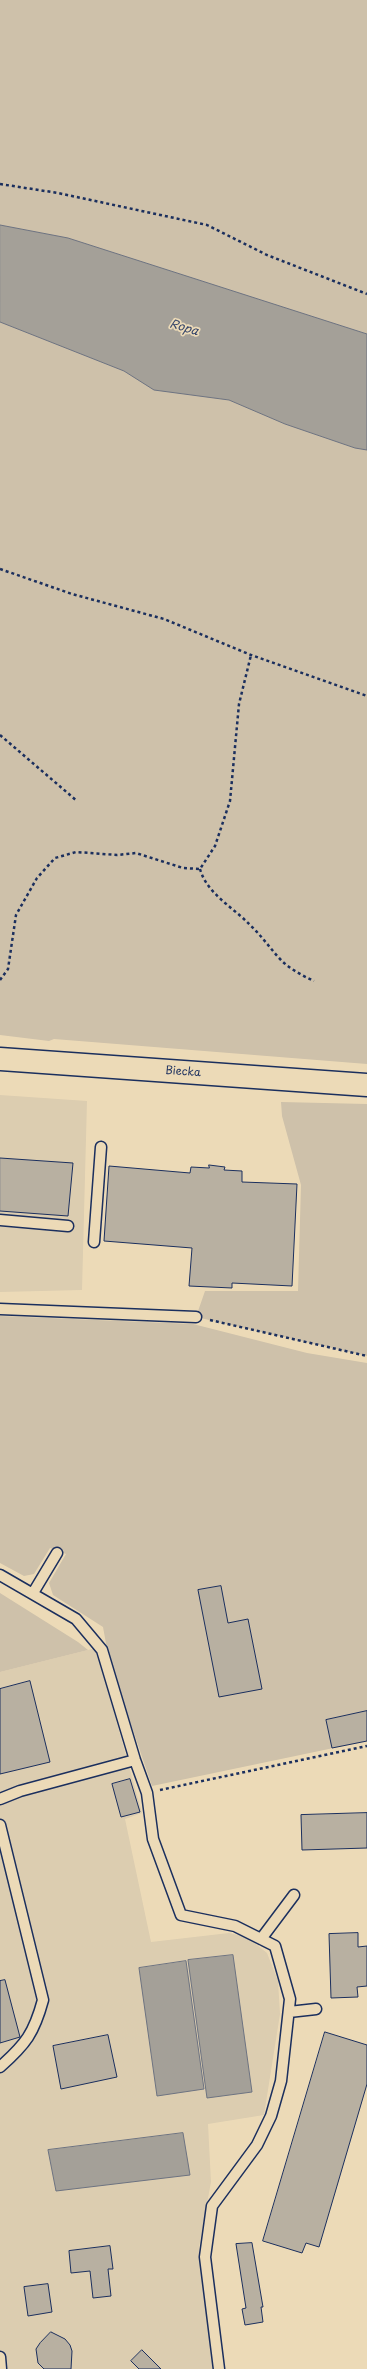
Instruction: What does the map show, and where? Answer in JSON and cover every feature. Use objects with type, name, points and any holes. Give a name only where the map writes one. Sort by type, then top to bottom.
[{"type":"main road","name":"Biecka","points":[[0,1059],[367,1085]]},
{"type":"lane","points":[[94,1242],[101,1147]]},
{"type":"lane","points":[[0,1220],[68,1226]]},
{"type":"lane","points":[[0,1309],[196,1317]]},
{"type":"lane","points":[[33,1593],[57,1553]]},
{"type":"lane","points":[[0,1575],[76,1619],[102,1650],[135,1760],[147,1793],[153,1839],[181,1914],[234,1926],[275,1946],[290,1999],[282,2082],[271,2116],[257,2145],[212,2206],[205,2257],[219,2369]]},
{"type":"lane","points":[[0,1799],[20,1791],[135,1760]]},
{"type":"lane","points":[[0,1825],[43,2000],[36,2026],[18,2051],[0,2067]]},
{"type":"lane","points":[[261,1939],[294,1895]]},
{"type":"lane","points":[[289,2012],[316,2009]]},
{"type":"lane","points":[[0,2357],[1,2369]]},
{"type":"path","points":[[0,184],[58,193],[207,225],[267,254],[367,294]]},
{"type":"path","points":[[0,569],[72,594],[164,619],[251,655],[367,696]]},
{"type":"path","points":[[251,655],[240,704],[230,801],[215,846],[200,869],[203,881],[210,890],[249,924],[283,962],[301,975],[314,981]]},
{"type":"path","points":[[0,736],[77,801]]},
{"type":"path","points":[[0,980],[8,969],[16,915],[36,878],[55,858],[76,852],[117,855],[136,853],[183,868],[200,869]]},
{"type":"path","points":[[196,1317],[367,1356]]},
{"type":"path","points":[[147,1793],[367,1746]]},
{"type":"shaded area","points":[[0,0],[367,0],[367,334],[68,238],[0,225]]},
{"type":"shaded area","points":[[0,322],[124,371],[154,389],[229,400],[285,424],[355,448],[367,450],[367,1064],[54,1039],[49,1041],[0,1035]]},
{"type":"shaded area","points":[[0,1095],[87,1101],[82,1290],[0,1292]]},
{"type":"shaded area","points":[[281,1102],[367,1104],[367,1356],[196,1317],[205,1291],[298,1291],[301,1185],[282,1116]]},
{"type":"shaded area","points":[[0,1316],[193,1324],[307,1353],[367,1363],[367,1741],[152,1786],[109,1660],[103,1627],[53,1595],[49,1583],[66,1554],[50,1548],[34,1574],[24,1576],[0,1563]]},
{"type":"shaded area","points":[[0,1593],[78,1642],[88,1650],[0,1672]]},
{"type":"shaded area","points":[[96,1648],[142,1813],[125,1819],[151,1942],[229,1933],[247,1937],[267,1953],[278,1981],[280,2014],[264,2115],[208,2124],[211,2182],[199,2247],[214,2369],[0,2369],[0,1672]]},
{"type":"water","name":"Ropa","points":[[0,225],[68,238],[367,334],[367,450],[355,448],[285,424],[229,400],[154,390],[124,371],[0,322]]},
{"type":"water","points":[[233,1955],[252,2092],[207,2098],[188,1960]]},
{"type":"water","points":[[186,1961],[204,2089],[157,2096],[139,1968]]},
{"type":"water","points":[[183,2133],[190,2175],[56,2191],[48,2150]]},
{"type":"building","points":[[0,1158],[73,1163],[68,1216],[0,1211]]},
{"type":"building","points":[[209,1165],[225,1167],[224,1170],[242,1171],[242,1182],[297,1184],[292,1286],[232,1283],[232,1288],[189,1286],[192,1248],[104,1241],[109,1166],[190,1173],[191,1167],[209,1168]]},
{"type":"building","points":[[221,1586],[228,1623],[248,1619],[262,1689],[219,1697],[198,1590]]},
{"type":"building","points":[[30,1681],[50,1762],[0,1774],[0,1689]]},
{"type":"building","points":[[367,1711],[367,1741],[332,1748],[326,1720]]},
{"type":"building","points":[[130,1779],[140,1812],[121,1817],[112,1784]]},
{"type":"building","points":[[367,1813],[367,1848],[302,1850],[301,1815]]},
{"type":"building","points":[[358,1933],[358,1947],[367,1946],[367,1986],[357,1987],[358,1997],[331,1998],[329,1934]]},
{"type":"building","points":[[5,1980],[20,2037],[0,2043],[0,1981]]},
{"type":"building","points":[[325,2032],[367,2045],[367,2084],[319,2247],[306,2243],[302,2253],[263,2241]]},
{"type":"building","points":[[108,2035],[117,2077],[61,2089],[53,2046]]},
{"type":"building","points":[[252,2243],[263,2307],[261,2307],[263,2322],[245,2325],[242,2309],[246,2308],[236,2244]]},
{"type":"building","points":[[110,2246],[113,2269],[108,2269],[111,2296],[93,2298],[90,2271],[71,2273],[69,2251]]},
{"type":"building","points":[[48,2284],[52,2312],[28,2316],[24,2287]]},
{"type":"building","points":[[51,2332],[65,2339],[70,2345],[72,2351],[71,2369],[44,2369],[38,2363],[36,2349]]},
{"type":"building","points":[[142,2350],[161,2369],[139,2369],[131,2361]]}]
